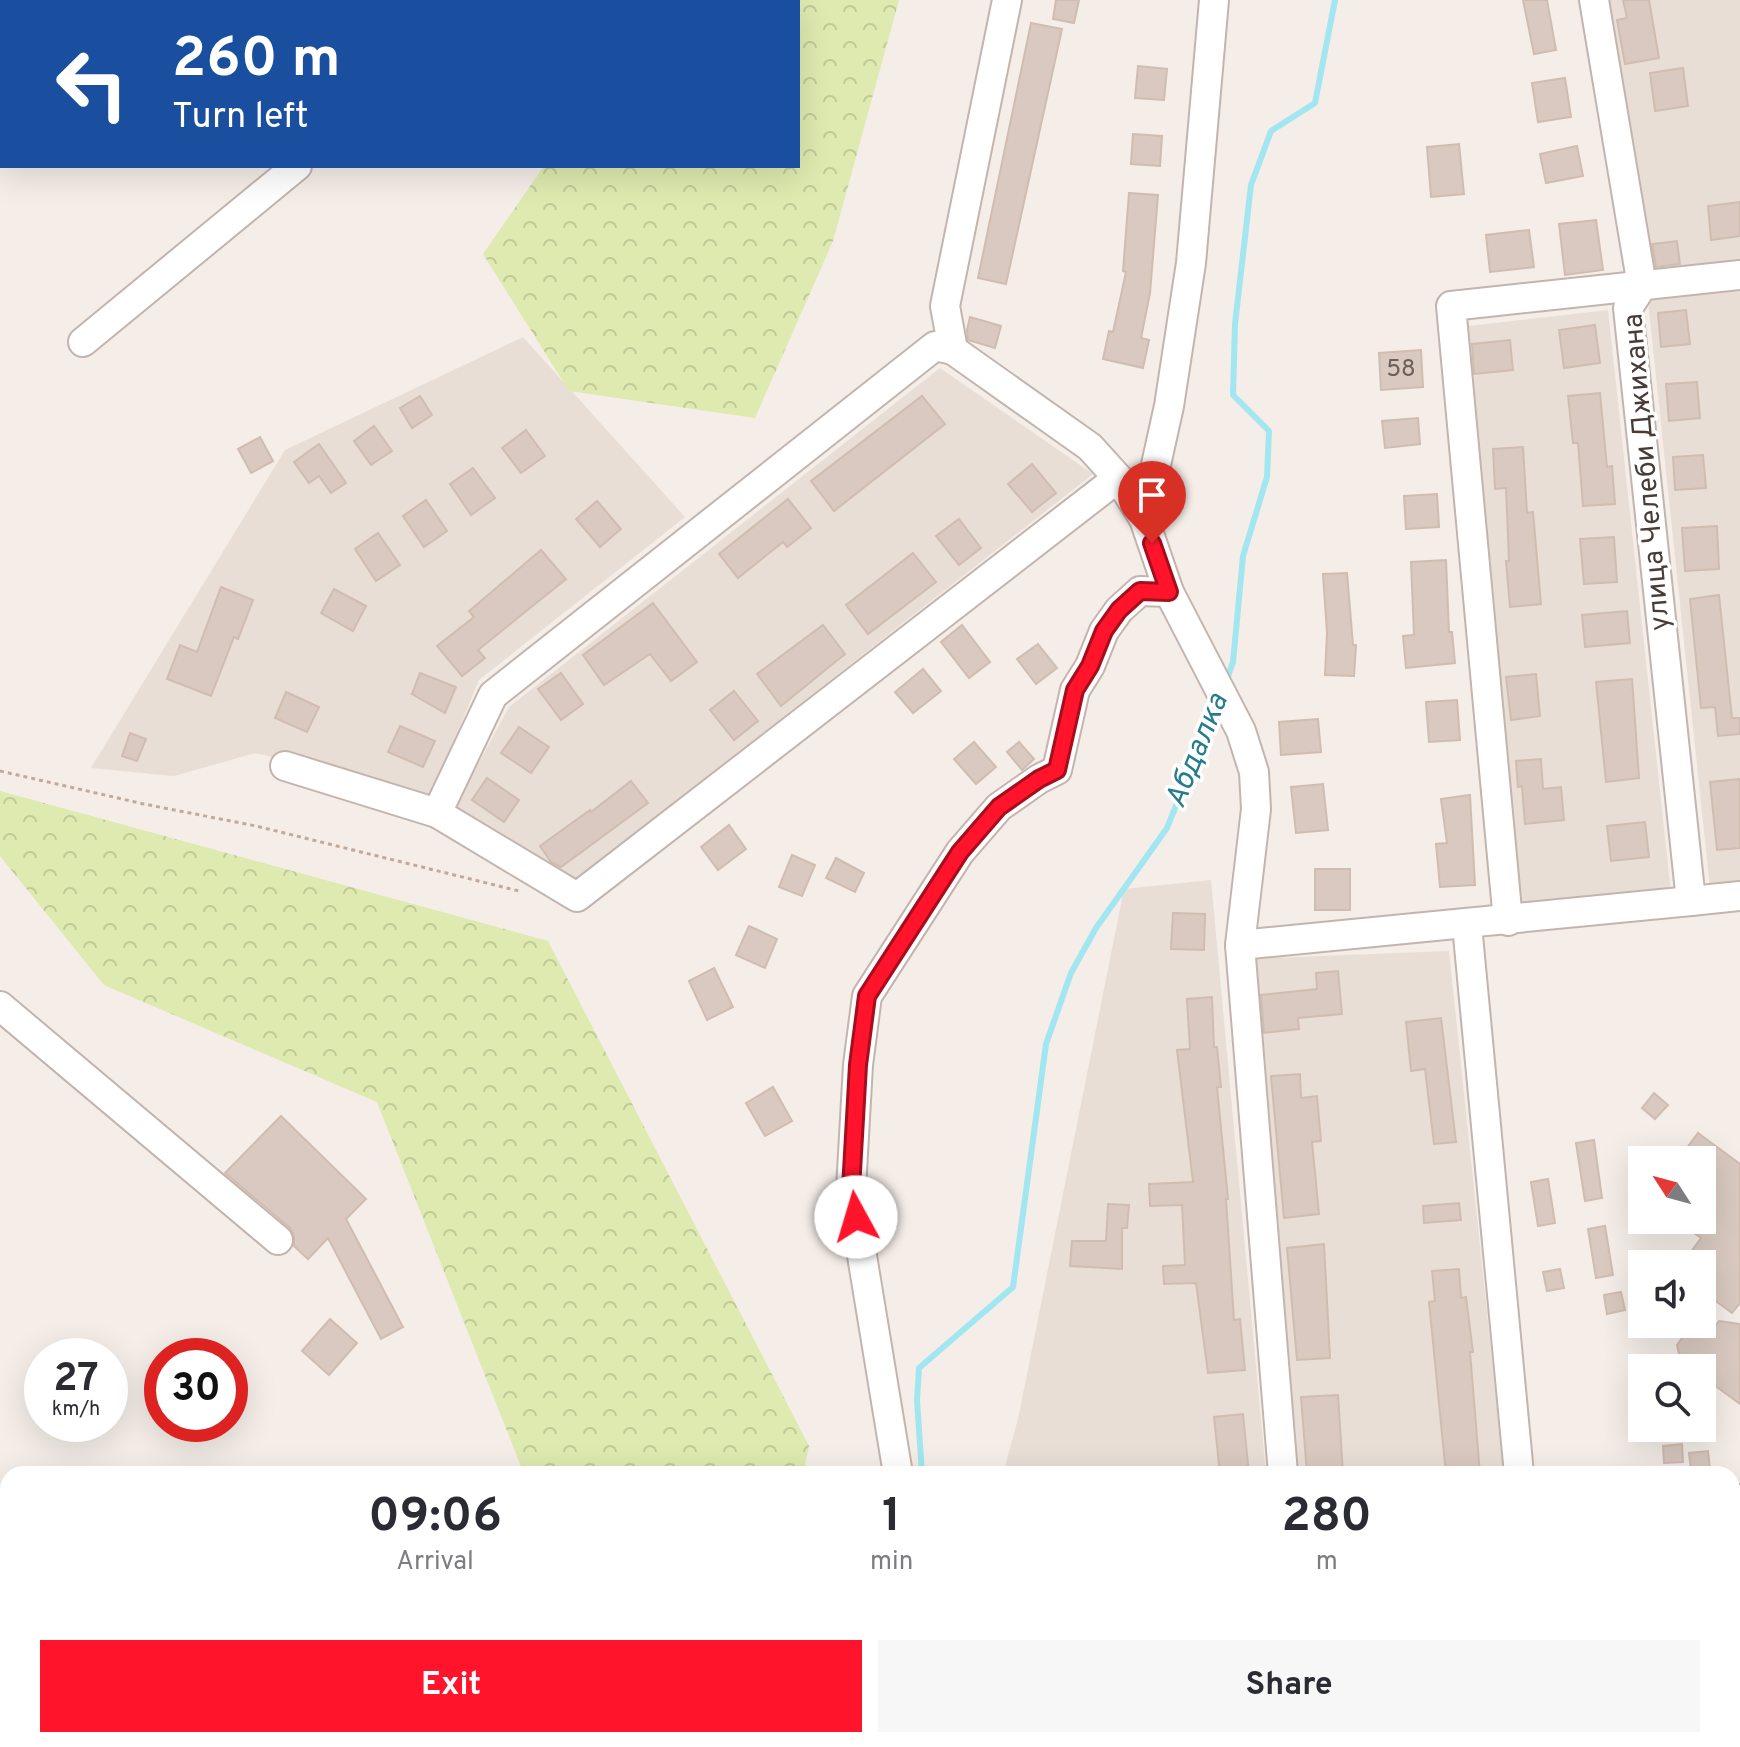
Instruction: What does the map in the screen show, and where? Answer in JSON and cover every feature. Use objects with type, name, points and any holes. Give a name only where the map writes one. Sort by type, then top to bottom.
[{"type":"street","points":[[953,350],[945,306],[1007,0]]},
{"type":"street","points":[[1144,519],[1169,406],[1191,263],[1214,0]]},
{"type":"street","name":"улица Челеби Джихана","points":[[1594,0],[1642,286],[1628,308],[1691,901]]},
{"type":"street","points":[[83,342],[295,168]]},
{"type":"street","points":[[1508,921],[1451,306],[1740,275]]},
{"type":"street","points":[[437,813],[493,695],[935,346],[953,350],[1090,447],[1118,478],[1144,519],[1169,592],[1241,731],[1254,772],[1256,809],[1240,945],[1282,1466]]},
{"type":"street","points":[[285,766],[437,813],[577,897],[1118,478]]},
{"type":"street","points":[[897,1466],[851,1189],[858,1065],[867,996],[960,852],[999,807],[1057,770],[1075,690],[1090,666],[1104,631],[1119,610],[1140,591],[1169,592]]},
{"type":"street","points":[[1240,945],[1740,896]]},
{"type":"street","points":[[1467,925],[1518,1466]]},
{"type":"street","points":[[0,1006],[278,1240]]},
{"type":"path","points":[[0,771],[256,826],[530,893]]},
{"type":"shaded area","points":[[1600,0],[1740,0],[1740,268],[1648,282]]},
{"type":"shaded area","points":[[1740,288],[1740,884],[1710,888],[1648,301]]},
{"type":"shaded area","points":[[1608,310],[1671,893],[1516,905],[1460,327]]},
{"type":"shaded area","points":[[523,337],[685,517],[479,680],[432,795],[255,753],[174,776],[91,768],[285,450]]},
{"type":"shaded area","points":[[940,368],[1093,474],[568,886],[454,809],[509,707]]},
{"type":"shaded area","points":[[1211,880],[1265,1466],[1005,1466],[1018,1419],[1124,889]]},
{"type":"shaded area","points":[[1449,951],[1503,1466],[1291,1466],[1248,959]]},
{"type":"green space","points":[[800,0],[899,0],[833,241],[755,418],[569,391],[483,254],[543,168],[800,168]]},
{"type":"green space","points":[[0,791],[548,941],[809,1446],[805,1466],[521,1466],[377,1102],[104,985],[0,856]]},
{"type":"building","points":[[1056,0],[1079,0],[1074,23],[1053,19]]},
{"type":"building","points":[[1523,0],[1547,0],[1556,50],[1534,54]]},
{"type":"building","points":[[1623,0],[1649,0],[1659,58],[1625,64],[1617,20],[1627,18]]},
{"type":"building","points":[[1031,23],[1062,29],[1006,284],[978,278]]},
{"type":"building","points":[[1138,66],[1167,69],[1164,100],[1135,98]]},
{"type":"building","points":[[1683,68],[1688,106],[1655,111],[1650,73]]},
{"type":"building","points":[[1565,78],[1571,117],[1538,122],[1532,83]]},
{"type":"building","points":[[1133,134],[1162,136],[1160,166],[1131,164]]},
{"type":"building","points":[[1459,144],[1464,194],[1431,197],[1427,147]]},
{"type":"building","points":[[1577,146],[1583,176],[1546,183],[1540,154]]},
{"type":"building","points":[[1129,193],[1158,195],[1150,293],[1141,338],[1149,340],[1143,368],[1103,359],[1109,331],[1113,332],[1126,272],[1123,271]]},
{"type":"building","points":[[1740,202],[1740,236],[1711,240],[1708,206]]},
{"type":"building","points":[[1596,220],[1603,270],[1565,275],[1559,224]]},
{"type":"building","points":[[1529,230],[1534,267],[1490,272],[1486,235]]},
{"type":"building","points":[[1677,241],[1680,264],[1656,267],[1652,244]]},
{"type":"building","points":[[1686,310],[1690,344],[1661,347],[1658,313]]},
{"type":"building","points":[[970,317],[1001,326],[995,348],[968,340]]},
{"type":"building","points":[[1595,325],[1600,363],[1564,368],[1559,330]]},
{"type":"building","points":[[1510,340],[1513,370],[1474,374],[1472,344]]},
{"type":"building","points":[[1421,350],[1423,387],[1381,390],[1379,353]]},
{"type":"building","points":[[1697,382],[1700,418],[1669,421],[1666,384]]},
{"type":"building","points":[[1600,393],[1607,467],[1612,466],[1615,504],[1583,506],[1578,443],[1573,443],[1568,396]]},
{"type":"building","points":[[420,396],[432,415],[412,428],[400,408]]},
{"type":"building","points":[[922,396],[945,424],[834,511],[811,481]]},
{"type":"building","points":[[1418,418],[1420,444],[1385,448],[1382,421]]},
{"type":"building","points":[[374,426],[392,451],[371,465],[354,441]]},
{"type":"building","points":[[526,430],[545,456],[521,473],[502,448]]},
{"type":"building","points":[[260,437],[273,461],[251,473],[238,449]]},
{"type":"building","points":[[319,444],[346,483],[331,493],[319,476],[309,483],[294,462]]},
{"type":"building","points":[[1523,447],[1527,513],[1533,512],[1541,604],[1510,607],[1506,561],[1509,561],[1506,488],[1495,489],[1493,449]]},
{"type":"building","points":[[1703,455],[1706,488],[1675,490],[1673,457]]},
{"type":"building","points":[[1032,464],[1056,493],[1032,512],[1008,484]]},
{"type":"building","points":[[473,468],[495,498],[471,515],[450,484]]},
{"type":"building","points":[[1437,494],[1439,527],[1406,529],[1404,496]]},
{"type":"building","points":[[788,499],[811,528],[787,547],[783,542],[738,578],[719,554]]},
{"type":"building","points":[[426,500],[447,531],[424,547],[403,516]]},
{"type":"building","points":[[597,501],[621,529],[600,547],[576,519]]},
{"type":"building","points":[[959,519],[981,548],[959,565],[936,536]]},
{"type":"building","points":[[1717,526],[1719,569],[1685,571],[1682,528]]},
{"type":"building","points":[[378,533],[400,565],[376,581],[355,549]]},
{"type":"building","points":[[1614,537],[1617,582],[1584,584],[1580,539]]},
{"type":"building","points":[[541,550],[566,579],[478,650],[485,658],[462,676],[437,646],[474,617],[469,611]]},
{"type":"building","points":[[913,553],[936,582],[868,634],[846,605]]},
{"type":"building","points":[[1446,560],[1449,632],[1452,632],[1455,663],[1406,668],[1403,636],[1414,635],[1411,562]]},
{"type":"building","points":[[1347,573],[1353,645],[1356,645],[1354,676],[1325,675],[1327,633],[1323,574]]},
{"type":"building","points":[[221,587],[253,600],[238,639],[234,637],[211,696],[167,679],[180,645],[197,652]]},
{"type":"building","points":[[334,589],[366,606],[353,631],[321,613]]},
{"type":"building","points":[[1719,595],[1732,718],[1740,718],[1740,734],[1718,736],[1715,707],[1701,708],[1690,599]]},
{"type":"building","points":[[653,603],[697,662],[671,681],[650,654],[604,685],[583,655]]},
{"type":"building","points":[[1627,611],[1630,643],[1585,647],[1582,615]]},
{"type":"building","points":[[823,625],[845,654],[781,706],[757,674]]},
{"type":"building","points":[[962,625],[990,662],[969,678],[941,642]]},
{"type":"building","points":[[1038,644],[1057,668],[1036,684],[1017,659]]},
{"type":"building","points":[[923,669],[941,691],[913,713],[895,692]]},
{"type":"building","points":[[420,673],[456,687],[445,713],[412,694]]},
{"type":"building","points":[[561,673],[583,704],[561,720],[538,689]]},
{"type":"building","points":[[1536,674],[1540,716],[1511,720],[1506,677]]},
{"type":"building","points":[[1632,679],[1639,778],[1606,782],[1596,682]]},
{"type":"building","points":[[734,691],[758,721],[734,740],[710,710]]},
{"type":"building","points":[[286,692],[319,707],[307,732],[275,718]]},
{"type":"building","points":[[1457,700],[1460,740],[1429,742],[1426,702]]},
{"type":"building","points":[[1318,719],[1321,752],[1281,755],[1279,722]]},
{"type":"building","points":[[400,726],[435,741],[423,767],[388,752]]},
{"type":"building","points":[[519,727],[549,747],[531,773],[501,753]]},
{"type":"building","points":[[130,733],[146,739],[137,761],[122,756]]},
{"type":"building","points":[[974,742],[996,767],[976,784],[954,759]]},
{"type":"building","points":[[1019,742],[1034,759],[1022,770],[1007,752]]},
{"type":"building","points":[[1541,759],[1543,789],[1561,787],[1564,820],[1525,824],[1522,786],[1518,787],[1516,761]]},
{"type":"building","points":[[487,778],[519,800],[504,822],[472,800]]},
{"type":"building","points":[[1740,779],[1740,848],[1717,850],[1710,782]]},
{"type":"building","points":[[631,781],[648,803],[561,867],[551,862],[540,846]]},
{"type":"building","points":[[1323,784],[1328,830],[1296,833],[1291,787]]},
{"type":"building","points":[[1470,795],[1475,885],[1440,887],[1436,844],[1447,843],[1441,799]]},
{"type":"building","points":[[1645,822],[1649,857],[1611,861],[1607,826]]},
{"type":"building","points":[[729,825],[746,849],[718,870],[701,847]]},
{"type":"building","points":[[792,855],[815,865],[802,896],[779,887]]},
{"type":"building","points":[[836,858],[864,873],[855,892],[826,878]]},
{"type":"building","points":[[1315,869],[1350,869],[1350,910],[1315,910]]},
{"type":"building","points":[[1173,913],[1205,914],[1204,950],[1171,949]]},
{"type":"building","points":[[749,926],[777,939],[765,968],[736,955]]},
{"type":"building","points":[[714,968],[733,1007],[707,1020],[689,981]]},
{"type":"building","points":[[1338,971],[1342,1014],[1298,1018],[1299,1029],[1264,1033],[1261,995],[1317,989],[1316,973]]},
{"type":"building","points":[[1212,997],[1214,1047],[1217,1047],[1221,1087],[1217,1087],[1228,1199],[1234,1320],[1240,1319],[1245,1370],[1208,1373],[1196,1283],[1164,1284],[1163,1266],[1185,1265],[1182,1205],[1150,1206],[1149,1184],[1193,1182],[1177,1050],[1190,1049],[1187,999]]},
{"type":"building","points":[[1441,1018],[1456,1142],[1434,1144],[1425,1069],[1411,1071],[1406,1022]]},
{"type":"building","points":[[1300,1074],[1301,1098],[1317,1096],[1321,1141],[1312,1142],[1319,1214],[1284,1218],[1271,1076]]},
{"type":"building","points":[[773,1087],[792,1121],[765,1136],[746,1103]]},
{"type":"building","points":[[1654,1093],[1668,1105],[1655,1119],[1642,1108]]},
{"type":"building","points":[[281,1116],[366,1199],[346,1219],[403,1327],[381,1339],[328,1238],[308,1259],[294,1246],[294,1235],[289,1227],[225,1173]]},
{"type":"building","points":[[1698,1133],[1716,1146],[1688,1146]]},
{"type":"building","points":[[1594,1140],[1602,1198],[1585,1201],[1576,1143]]},
{"type":"building","points":[[1716,1146],[1740,1164],[1740,1303],[1732,1313],[1716,1301],[1716,1250],[1692,1250],[1701,1238],[1695,1234],[1716,1234]]},
{"type":"building","points":[[1548,1179],[1555,1223],[1538,1226],[1531,1182]]},
{"type":"building","points":[[1459,1203],[1461,1220],[1424,1223],[1423,1206]]},
{"type":"building","points":[[1108,1204],[1129,1205],[1127,1228],[1122,1228],[1122,1269],[1070,1266],[1072,1241],[1106,1241]]},
{"type":"building","points":[[1605,1226],[1613,1275],[1596,1278],[1588,1229]]},
{"type":"building","points":[[1324,1244],[1330,1358],[1297,1360],[1287,1248]]},
{"type":"building","points":[[1459,1269],[1461,1298],[1466,1297],[1473,1352],[1470,1352],[1479,1466],[1445,1466],[1429,1302],[1435,1301],[1432,1271]]},
{"type":"building","points":[[1560,1269],[1564,1288],[1547,1291],[1543,1272]]},
{"type":"building","points":[[1621,1292],[1625,1310],[1607,1314],[1604,1295]]},
{"type":"building","points":[[330,1319],[357,1343],[329,1375],[302,1351]]},
{"type":"building","points":[[1719,1321],[1740,1324],[1740,1404],[1716,1386],[1716,1354],[1679,1354],[1677,1345],[1682,1338],[1716,1338]]},
{"type":"building","points":[[1338,1395],[1342,1466],[1306,1466],[1301,1397]]},
{"type":"building","points":[[1243,1414],[1248,1466],[1219,1466],[1214,1417]]},
{"type":"building","points":[[1682,1444],[1683,1462],[1664,1463],[1663,1446]]},
{"type":"building","points":[[1708,1451],[1710,1466],[1691,1466],[1689,1453]]},
{"type":"waterway","name":"Абдалка","points":[[1226,682],[1233,662],[1243,556],[1267,477],[1269,431],[1233,395],[1235,324],[1251,185],[1271,131],[1315,103],[1335,0]]},
{"type":"waterway","name":"Абдалка","points":[[921,1466],[917,1400],[919,1368],[1013,1287],[1046,1044],[1071,973],[1096,928],[1167,828],[1217,704]]},
{"type":"route","points":[[856,1217],[851,1189],[858,1065],[867,996],[960,852],[999,807],[1057,770],[1075,690],[1090,666],[1104,631],[1119,610],[1140,591],[1169,592],[1152,543]]}]
